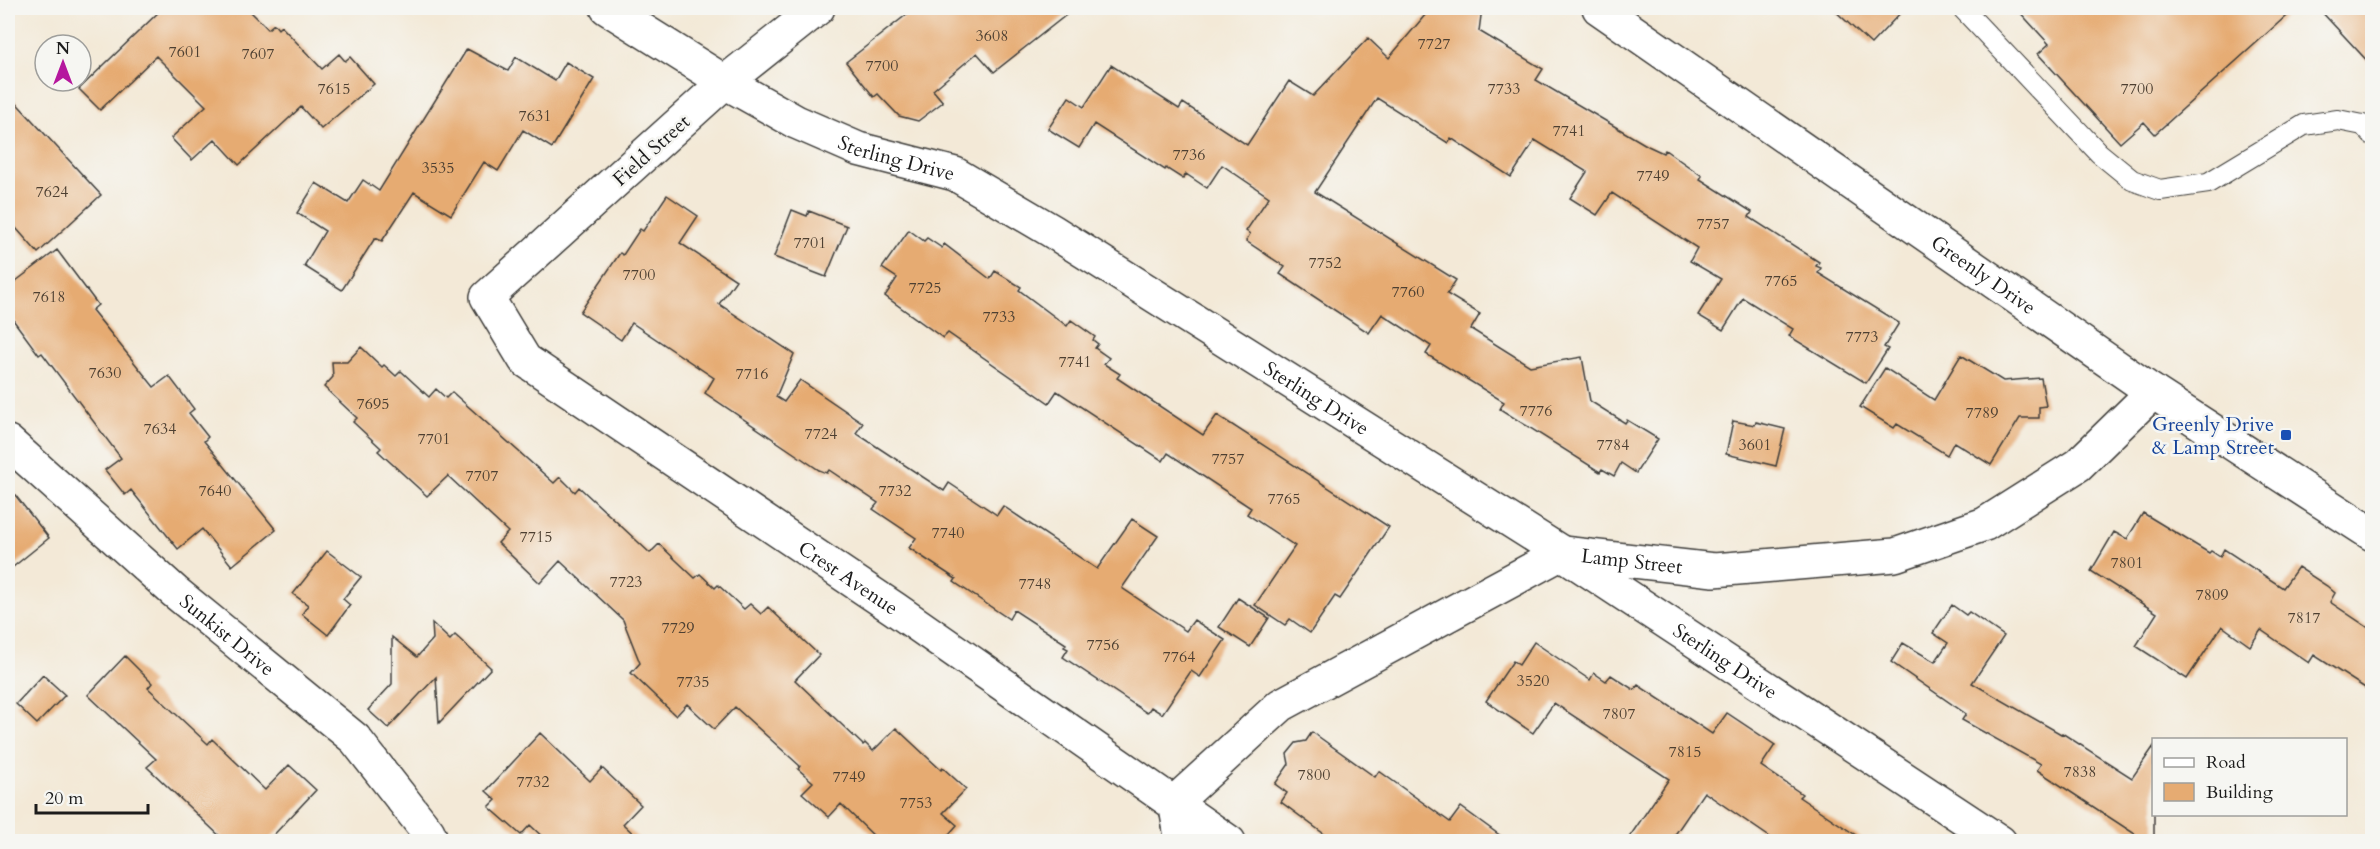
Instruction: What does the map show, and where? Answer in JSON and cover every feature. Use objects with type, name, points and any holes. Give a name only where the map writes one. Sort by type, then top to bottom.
[{"type":"street","name":"Sterling Drive","points":[[608,8],[725,82],[796,122],[858,149],[955,174],[1052,231],[1562,553],[2000,842]]},
{"type":"street","name":"Field Street","points":[[487,297],[725,82],[818,8]]},
{"type":"street","name":"Greenly Drive","points":[[1599,8],[2153,392],[2373,534]]},
{"type":"street","name":"Crest Avenue","points":[[487,297],[525,360],[895,609],[1175,802],[1229,842]]},
{"type":"street","name":"Lamp Street","points":[[1175,802],[1281,705],[1562,553],[1714,570],[1895,555],[1985,524],[2078,465],[2153,392]]},
{"type":"street","name":"Sunkist Drive","points":[[8,442],[175,592],[355,740],[428,832],[432,842]]},
{"type":"street","points":[[1175,802],[1182,842]]},
{"type":"lane","points":[[1962,8],[2099,153],[2132,180],[2160,190],[2208,183],[2304,125],[2338,120],[2363,125],[2373,135]]},
{"type":"building","points":[[163,8],[247,8],[268,29],[274,24],[278,29],[281,26],[322,69],[339,54],[345,61],[350,57],[374,84],[321,129],[301,107],[239,165],[215,139],[192,160],[171,138],[206,106],[156,56],[100,110],[83,93],[93,93],[93,76]]},
{"type":"building","points":[[915,8],[1075,8],[994,72],[977,53],[933,90],[943,102],[918,121],[899,116],[878,94],[874,97],[846,62]]},
{"type":"building","points":[[1431,8],[1482,8],[1479,31],[1543,69],[1536,80],[1648,146],[1663,153],[1665,150],[1702,176],[1700,179],[1752,212],[1749,217],[1819,262],[1816,266],[1821,268],[1818,273],[1899,323],[1884,347],[1888,349],[1866,383],[1789,336],[1793,329],[1743,298],[1723,330],[1698,315],[1721,279],[1690,261],[1697,248],[1612,193],[1597,215],[1570,198],[1587,172],[1535,140],[1511,177],[1451,138],[1448,143],[1377,98],[1315,192],[1456,280],[1447,294],[1480,314],[1471,329],[1530,366],[1582,357],[1590,401],[1625,423],[1627,420],[1658,439],[1636,473],[1621,463],[1614,476],[1602,469],[1600,472],[1500,409],[1504,402],[1426,354],[1431,346],[1382,314],[1369,333],[1280,274],[1285,267],[1246,241],[1250,234],[1246,231],[1269,197],[1222,165],[1207,188],[1186,174],[1183,179],[1166,168],[1165,170],[1094,124],[1079,148],[1048,129],[1069,97],[1084,107],[1111,65],[1179,109],[1183,103],[1247,145],[1289,81],[1313,96],[1368,38],[1389,58]]},
{"type":"building","points":[[1832,8],[1905,8],[1871,44]]},
{"type":"building","points":[[2016,8],[2295,8],[2155,134],[2144,122],[2120,143],[2038,54],[2049,44]]},
{"type":"building","points":[[2318,8],[2373,8],[2373,67]]},
{"type":"building","points":[[467,49],[508,71],[516,57],[555,81],[566,62],[594,79],[552,148],[523,130],[498,171],[484,162],[451,215],[414,192],[382,241],[375,238],[342,290],[304,266],[325,231],[297,213],[316,183],[348,203],[363,180],[379,191]]},
{"type":"building","points":[[8,94],[101,195],[38,253],[8,219]]},
{"type":"building","points":[[667,195],[698,216],[680,243],[736,280],[719,304],[794,354],[776,397],[784,402],[800,380],[863,423],[856,433],[944,491],[949,483],[997,515],[1003,506],[1097,569],[1132,519],[1158,536],[1122,588],[1186,631],[1194,620],[1225,640],[1200,677],[1191,671],[1162,714],[1151,707],[1147,713],[1063,657],[1068,649],[1064,647],[1066,644],[1014,610],[1009,619],[954,582],[956,579],[909,548],[916,538],[873,509],[878,503],[829,470],[827,473],[819,470],[705,393],[714,378],[632,323],[621,340],[580,312],[620,253],[623,255],[640,229],[643,231]]},
{"type":"building","points":[[792,210],[807,216],[809,211],[847,226],[826,277],[774,257]]},
{"type":"building","points":[[909,230],[924,241],[927,238],[942,248],[944,244],[990,279],[995,271],[1021,287],[1019,290],[1067,326],[1071,320],[1095,337],[1093,340],[1098,344],[1095,348],[1109,358],[1104,364],[1120,374],[1117,378],[1203,435],[1217,415],[1389,527],[1340,599],[1335,596],[1310,633],[1290,619],[1285,625],[1255,605],[1295,546],[1247,514],[1251,508],[1168,453],[1163,461],[1057,391],[1049,403],[948,333],[943,338],[885,296],[897,278],[882,268]]},
{"type":"building","points":[[57,250],[98,305],[92,310],[154,387],[169,376],[194,409],[189,413],[208,437],[204,441],[276,530],[232,566],[202,529],[178,549],[131,490],[125,495],[105,470],[121,458],[42,353],[39,355],[8,313],[8,287]]},
{"type":"building","points":[[361,347],[382,367],[384,365],[396,376],[401,371],[429,397],[436,389],[446,398],[452,392],[554,483],[560,477],[575,492],[579,487],[650,553],[659,544],[695,578],[700,574],[715,588],[718,585],[744,609],[750,604],[761,614],[768,607],[819,655],[795,680],[863,745],[865,743],[873,751],[896,728],[941,770],[943,768],[966,789],[943,813],[957,825],[942,842],[880,842],[841,804],[829,817],[802,793],[813,782],[798,769],[800,766],[735,707],[714,729],[687,704],[676,716],[631,673],[640,663],[623,620],[560,561],[540,583],[498,543],[508,532],[448,476],[427,496],[378,451],[381,448],[353,422],[357,418],[324,387],[333,377],[332,362],[347,362]]},
{"type":"building","points":[[1961,355],[2003,381],[2041,378],[2046,406],[2039,407],[2039,418],[2020,418],[1991,465],[1954,442],[1947,455],[1897,424],[1894,428],[1860,407],[1885,368],[1934,400]]},
{"type":"building","points":[[1733,421],[1755,425],[1756,422],[1785,429],[1776,466],[1726,454]]},
{"type":"building","points":[[8,486],[49,538],[8,571]]},
{"type":"building","points":[[2143,513],[2209,553],[2211,551],[2220,557],[2224,549],[2283,588],[2298,567],[2327,586],[2335,593],[2330,602],[2373,631],[2373,693],[2314,655],[2309,663],[2261,630],[2250,646],[2222,626],[2187,679],[2136,646],[2157,613],[2091,571],[2114,532],[2127,539]]},
{"type":"building","points":[[327,551],[361,577],[343,599],[350,605],[328,635],[302,614],[308,605],[293,594]]},
{"type":"building","points":[[1238,598],[1269,618],[1250,647],[1219,627]]},
{"type":"building","points":[[1952,605],[1966,615],[1969,612],[2004,636],[1972,683],[2062,733],[2132,778],[2152,749],[2154,842],[2147,842],[2037,770],[2041,764],[1962,720],[1966,714],[1891,662],[1903,643],[1935,662],[1948,643],[1933,633]]},
{"type":"building","points":[[432,623],[450,640],[455,635],[491,668],[439,723],[436,677],[388,728],[368,710],[392,684],[392,637],[417,657],[433,639]]},
{"type":"building","points":[[1534,642],[1590,680],[1594,673],[1606,681],[1611,675],[1634,690],[1638,685],[1712,734],[1727,713],[1775,745],[1761,766],[1802,794],[1799,797],[1866,842],[1777,842],[1704,792],[1670,842],[1626,842],[1669,779],[1554,703],[1533,733],[1486,701],[1513,661],[1519,665]]},
{"type":"building","points":[[125,656],[152,683],[148,688],[208,744],[212,739],[265,790],[289,765],[316,790],[267,842],[226,842],[147,767],[156,759],[88,695]]},
{"type":"building","points":[[43,675],[65,695],[37,724],[16,704]]},
{"type":"building","points":[[1312,732],[1375,777],[1379,771],[1450,822],[1461,807],[1509,842],[1335,842],[1281,802],[1287,793],[1275,784],[1289,764],[1287,754],[1296,743],[1306,741]]},
{"type":"building","points":[[540,733],[590,781],[602,768],[641,805],[623,824],[642,842],[548,842],[530,825],[521,835],[489,807],[496,800],[486,791]]},
{"type":"place","name":"Greenly Drive & Lamp Street","points":[[2286,435]]}]
